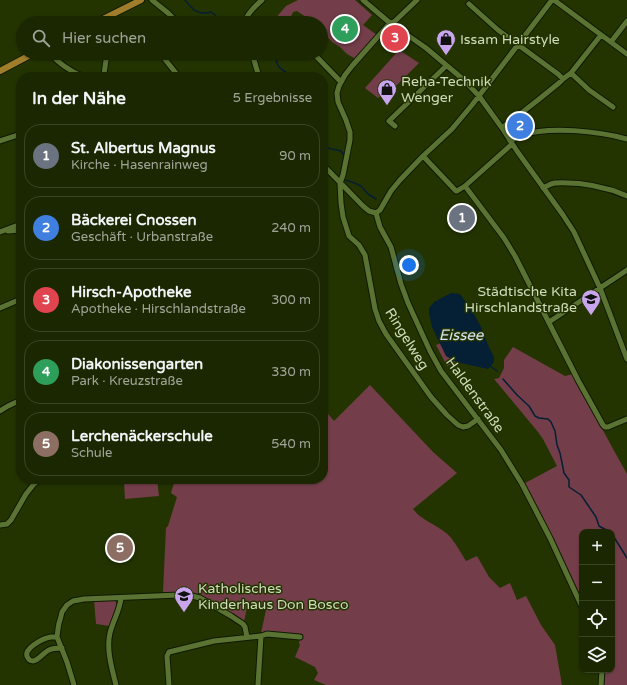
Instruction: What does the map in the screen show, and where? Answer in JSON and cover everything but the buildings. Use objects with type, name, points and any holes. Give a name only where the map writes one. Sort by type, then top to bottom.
[{"type":"main road","points":[[115,16],[142,0]]},
{"type":"main road","points":[[0,71],[21,60]]},
{"type":"street","points":[[152,0],[171,16]]},
{"type":"street","points":[[362,0],[464,80],[479,96],[574,232],[600,288],[627,360]]},
{"type":"street","points":[[340,183],[350,140],[348,126],[337,96],[339,86],[352,66],[390,23],[394,22],[417,0]]},
{"type":"street","points":[[328,170],[369,211],[376,213],[380,210],[395,186],[456,124],[553,0],[627,54]]},
{"type":"street","points":[[247,16],[261,1]]},
{"type":"street","points":[[469,4],[490,23],[563,79]]},
{"type":"street","points":[[611,42],[627,21]]},
{"type":"street","points":[[502,128],[543,97],[571,73],[601,35]]},
{"type":"street","points":[[57,60],[75,72]]},
{"type":"street","points":[[104,72],[106,60]]},
{"type":"street","points":[[166,60],[175,72]]},
{"type":"street","points":[[254,60],[258,72]]},
{"type":"street","points":[[320,60],[341,82]]},
{"type":"street","points":[[395,126],[389,121],[446,66]]},
{"type":"street","points":[[571,73],[589,90],[613,107]]},
{"type":"street","points":[[423,156],[456,191],[458,191],[511,142],[529,133],[546,131],[598,133],[627,139]]},
{"type":"street","points":[[0,141],[16,136]]},
{"type":"street","name":"Ringelweg","points":[[340,183],[341,210],[349,236],[359,245],[365,255],[373,304],[382,327],[436,404],[460,426],[465,427],[478,419]]},
{"type":"street","points":[[543,188],[555,183],[584,184],[601,187],[627,196]]},
{"type":"street","points":[[465,186],[512,251],[603,425],[608,427],[627,419]]},
{"type":"street","name":"Haldenstraße","points":[[376,213],[380,227],[391,247],[401,284],[422,335],[441,371],[501,450],[522,484],[550,538],[579,601]]},
{"type":"street","points":[[3,231],[16,226]]},
{"type":"street","points":[[3,231],[16,230]]},
{"type":"street","points":[[549,322],[627,270]]},
{"type":"street","points":[[0,308],[16,301]]},
{"type":"street","points":[[0,411],[16,402]]},
{"type":"street","points":[[0,525],[7,524],[11,520],[26,494],[34,484]]},
{"type":"street","points":[[74,685],[57,637],[58,623],[65,607],[73,601],[179,595],[197,597],[212,604],[241,623],[245,627],[247,637]]},
{"type":"street","points":[[116,685],[110,659],[109,639],[121,598]]},
{"type":"street","points":[[169,685],[168,653],[214,641],[262,636],[267,634],[300,637]]},
{"type":"street","points":[[258,685],[262,636]]},
{"type":"street","points":[[57,637],[46,638],[36,644],[28,650],[26,654],[27,657],[33,661],[49,650],[54,648],[62,648]]},
{"type":"street","points":[[601,685],[602,673]]},
{"type":"shaded area","points":[[298,0],[355,0],[372,15],[363,25],[377,35],[356,59],[347,54],[328,37],[328,16],[304,16],[297,11],[293,12],[291,16],[277,16],[286,6]]},
{"type":"shaded area","points":[[399,50],[419,63],[392,90],[389,88],[378,98],[365,88]]},
{"type":"shaded area","points":[[460,335],[470,356],[447,366],[436,345]]},
{"type":"shaded area","points":[[513,347],[565,376],[573,374],[627,474],[627,685],[604,685],[605,673],[615,673],[615,529],[579,529],[579,595],[525,483],[557,466],[538,432],[494,379],[499,378],[504,368],[504,360]]},
{"type":"shaded area","points":[[370,385],[433,452],[457,473],[413,509],[424,519],[449,535],[466,561],[477,556],[489,577],[500,588],[510,583],[517,600],[526,596],[541,625],[555,645],[562,685],[326,685],[314,680],[318,673],[315,667],[295,657],[300,645],[300,636],[261,633],[266,610],[247,607],[244,622],[200,596],[165,594],[163,592],[166,528],[168,526],[177,497],[171,493],[174,484],[328,484],[328,414],[334,421]]},
{"type":"shaded area","points":[[124,484],[158,484],[159,496],[125,499]]},
{"type":"shaded area","points":[[94,600],[114,600],[116,602],[117,606],[110,626],[96,624]]},
{"type":"water","name":"Eissee","points":[[451,293],[460,294],[473,312],[481,327],[494,357],[494,362],[488,369],[456,362],[446,356],[432,327],[429,308],[434,302]]},
{"type":"waterway","points":[[185,0],[196,11],[202,13],[211,12],[216,16]]},
{"type":"waterway","points":[[276,60],[279,67],[285,72]]},
{"type":"waterway","points":[[328,148],[341,151],[344,155],[341,175]]},
{"type":"waterway","points":[[345,180],[361,186],[368,194],[376,199]]},
{"type":"waterway","points":[[489,365],[497,371]]},
{"type":"waterway","points":[[503,379],[529,406],[535,416],[548,419],[551,422],[555,431],[564,473],[569,480],[569,487],[581,495],[596,517],[599,526],[604,529]]},
{"type":"waterway","points":[[615,539],[627,558]]},
{"type":"place","name":"Diakonissengarten","points":[[345,29]]},
{"type":"place","name":"Hirsch-Apotheke","points":[[395,38]]},
{"type":"place","name":"Issam Hairstyle","points":[[446,56]]},
{"type":"place","name":"Reha-Technik Wenger","points":[[387,106]]},
{"type":"place","name":"Bäckerei Cnossen","points":[[520,126]]},
{"type":"place","name":"St. Albertus Magnus","points":[[462,218]]},
{"type":"place","name":"Städtische Kita Hirschlandstraße","points":[[591,316]]},
{"type":"place","name":"Lerchenäckerschule","points":[[120,548]]},
{"type":"place","name":"Katholisches Kinderhaus Don Bosco","points":[[184,613]]}]
